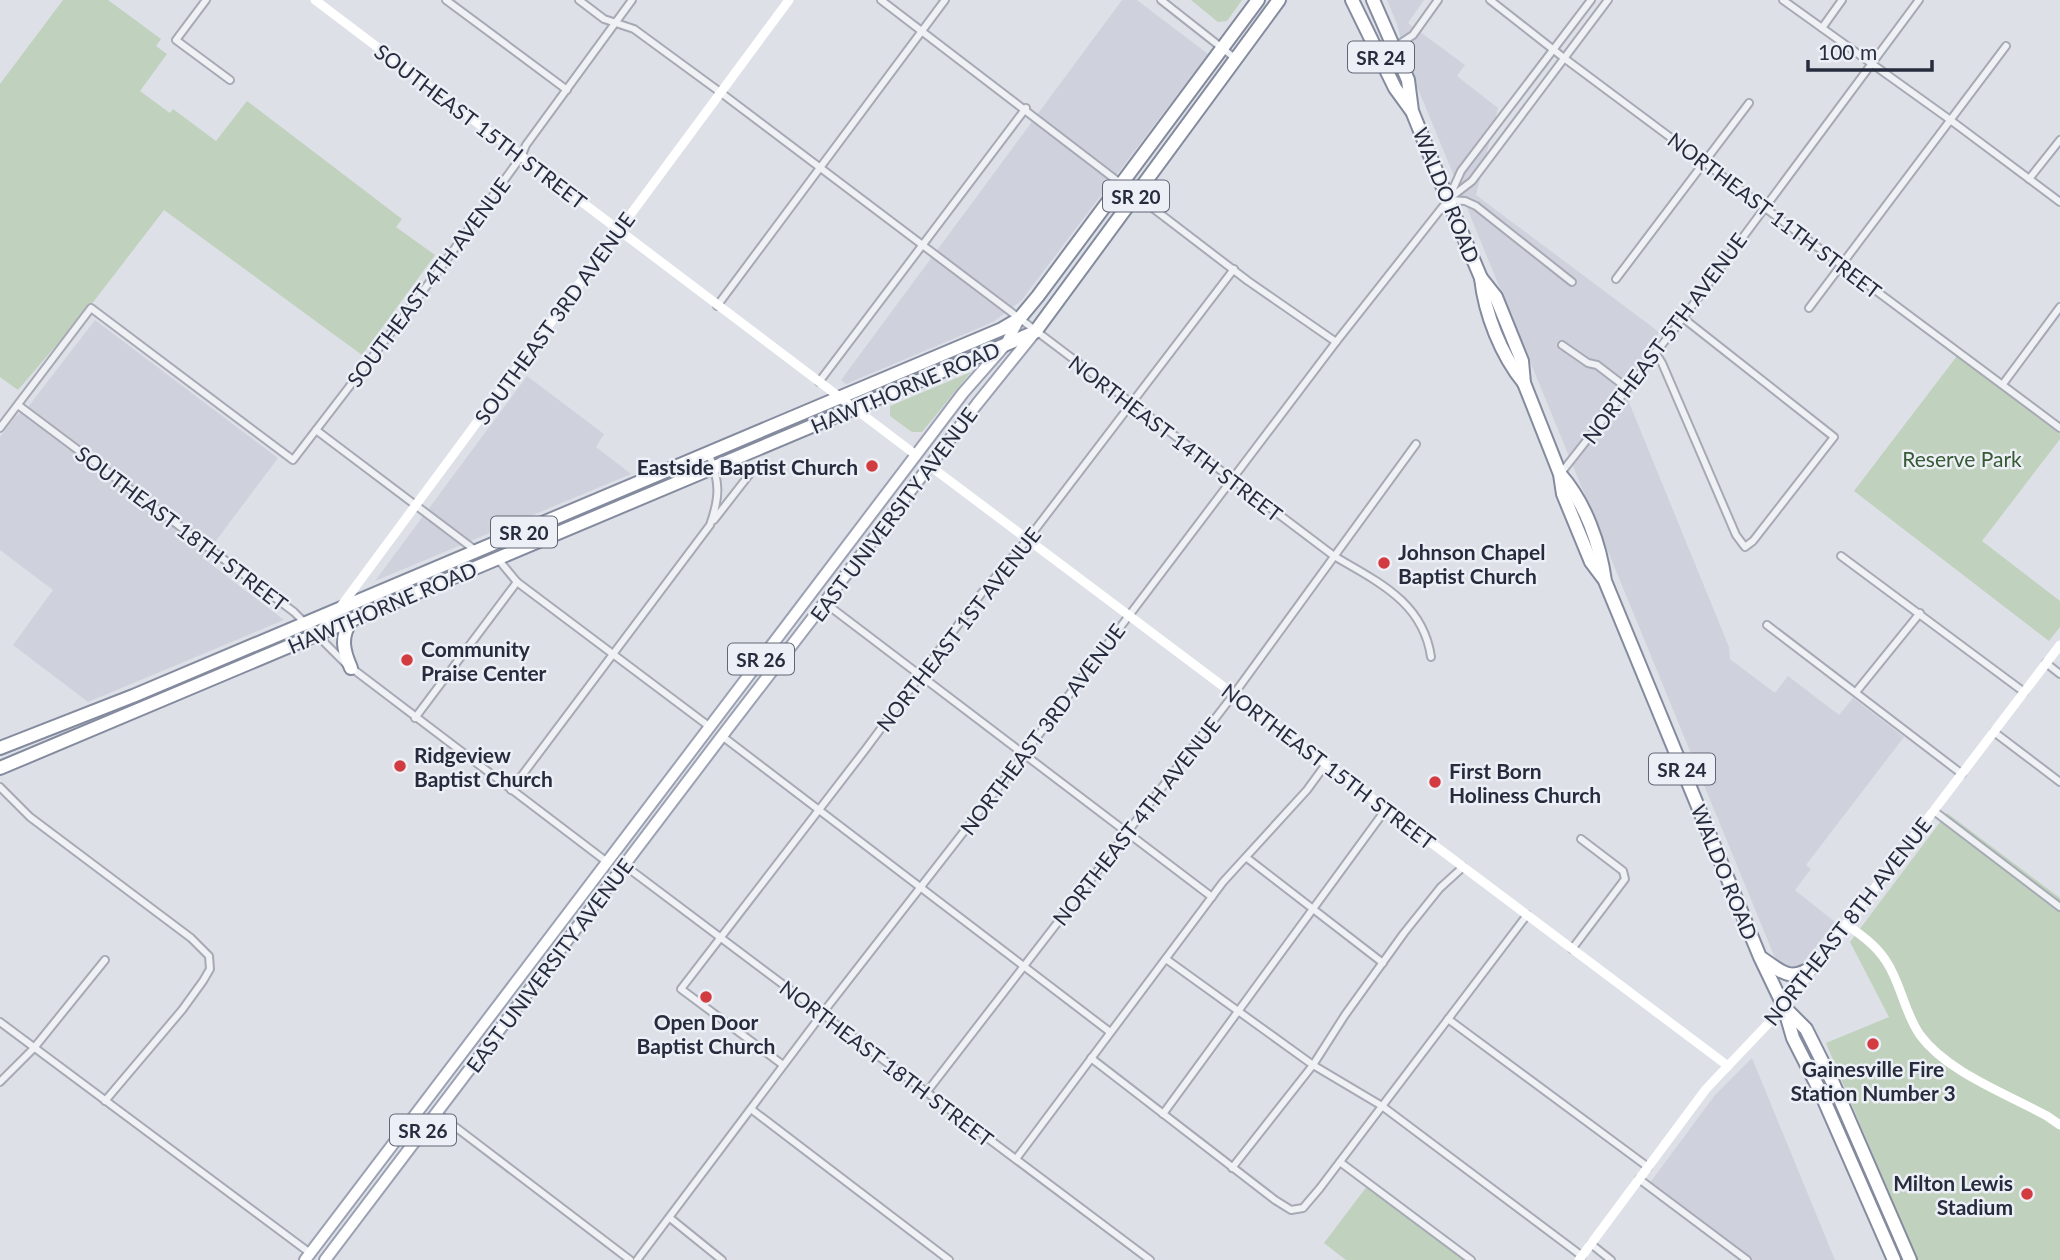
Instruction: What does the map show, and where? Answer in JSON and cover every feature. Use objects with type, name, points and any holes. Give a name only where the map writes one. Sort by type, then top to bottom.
[{"type":"highway","name":"EAST UNIVERSITY AVENUE","points":[[1018,319],[1258,0]]},
{"type":"highway","name":"EAST UNIVERSITY AVENUE","points":[[1035,332],[1279,0]]},
{"type":"highway","name":"WALDO ROAD","points":[[1352,0],[1395,88],[1412,111],[1481,278],[1483,301],[1506,356],[1524,383],[1560,474],[1574,489],[1601,556],[1605,581],[1760,957],[1784,1007],[1793,1038],[1820,1091],[1894,1260]]},
{"type":"highway","name":"WALDO ROAD","points":[[1373,0],[1408,80],[1412,111]]},
{"type":"highway","name":"HAWTHORNE ROAD","points":[[0,748],[133,696],[841,399],[981,339],[1018,319]]},
{"type":"highway","name":"HAWTHORNE ROAD","points":[[0,768],[1035,332]]},
{"type":"highway","points":[[351,668],[344,651],[343,638],[352,620]]},
{"type":"highway","points":[[1760,957],[1789,975],[1804,973],[1815,965]]},
{"type":"highway","name":"WALDO ROAD","points":[[1784,1007],[1805,1029],[1833,1083],[1910,1260]]},
{"type":"main road","name":"EAST UNIVERSITY AVENUE","points":[[310,1257],[916,455],[1006,344],[1018,319]]},
{"type":"main road","name":"EAST UNIVERSITY AVENUE","points":[[325,1260],[722,736],[1035,332]]},
{"type":"main road","points":[[916,455],[930,466]]},
{"type":"main road","points":[[811,593],[825,603]]},
{"type":"main road","points":[[710,727],[722,736]]},
{"type":"main road","points":[[607,862],[624,865]]},
{"type":"main road","points":[[508,992],[521,1000]]},
{"type":"main road","points":[[423,1104],[437,1113]]},
{"type":"street","points":[[206,0],[176,40],[230,80]]},
{"type":"street","name":"SOUTHEAST 15TH STREET","points":[[315,0],[916,455]]},
{"type":"street","points":[[446,0],[567,90]]},
{"type":"street","name":"NORTHEAST 14TH STREET","points":[[579,0],[604,19],[634,29],[1334,556],[1393,592],[1418,617],[1430,646],[1431,657]]},
{"type":"street","name":"SOUTHEAST 4TH AVENUE","points":[[18,405],[91,308],[293,460],[442,266],[632,0]]},
{"type":"street","name":"SOUTHEAST 3RD AVENUE","points":[[317,634],[340,609],[789,0]]},
{"type":"street","points":[[881,0],[1234,269],[1336,342]]},
{"type":"street","points":[[717,306],[945,0]]},
{"type":"street","points":[[1161,0],[1236,59]]},
{"type":"street","points":[[1395,47],[1413,34],[1438,0]]},
{"type":"street","name":"NORTHEAST 11TH STREET","points":[[1490,0],[1553,50],[2060,428]]},
{"type":"street","name":"NORTHEAST 3RD AVENUE","points":[[1448,200],[1461,171],[1591,0]]},
{"type":"street","name":"NORTHEAST 3RD AVENUE","points":[[637,1260],[1336,342],[1448,200],[1472,181],[1608,0]]},
{"type":"street","points":[[1783,0],[2060,202]]},
{"type":"street","points":[[1822,28],[1842,0]]},
{"type":"street","name":"NORTHEAST 5TH AVENUE","points":[[1560,474],[1682,317],[1919,0]]},
{"type":"street","points":[[1809,308],[2006,46]]},
{"type":"street","points":[[1616,279],[1749,103]]},
{"type":"street","points":[[819,382],[1026,108]]},
{"type":"street","points":[[1497,124],[1508,133]]},
{"type":"street","points":[[2029,179],[2060,139]]},
{"type":"street","points":[[1448,200],[1465,201],[1476,206],[1572,282]]},
{"type":"street","name":"NORTHEAST 1ST AVENUE","points":[[783,1065],[681,989],[981,594],[1028,539],[1234,269]]},
{"type":"street","points":[[2003,384],[2060,307]]},
{"type":"street","points":[[1655,352],[1736,535],[1745,547],[1753,541],[1834,438],[1682,317]]},
{"type":"street","points":[[1563,345],[1588,363],[1597,365],[1627,388]]},
{"type":"street","points":[[0,428],[18,405]]},
{"type":"street","name":"SOUTHEAST 18TH STREET","points":[[18,405],[307,623],[351,668],[607,862]]},
{"type":"street","points":[[316,430],[477,551]]},
{"type":"street","name":"NORTHEAST 4TH AVENUE","points":[[926,1093],[1234,694],[1416,444]]},
{"type":"street","points":[[709,454],[715,468],[718,503],[710,525]]},
{"type":"street","name":"NORTHEAST 15TH STREET","points":[[930,466],[1728,1066]]},
{"type":"street","points":[[511,790],[750,475]]},
{"type":"street","points":[[1841,556],[2024,692]]},
{"type":"street","points":[[498,558],[517,582],[710,727]]},
{"type":"street","points":[[415,718],[517,582]]},
{"type":"street","points":[[825,603],[1212,897]]},
{"type":"street","points":[[1856,692],[1920,613]]},
{"type":"street","points":[[1767,625],[1962,774]]},
{"type":"street","name":"NORTHEAST 8TH AVENUE","points":[[1581,1258],[1706,1089],[1784,1007],[2060,645]]},
{"type":"street","points":[[2046,663],[2060,674]]},
{"type":"street","points":[[1994,732],[2060,782]]},
{"type":"street","points":[[722,736],[1110,1032]]},
{"type":"street","points":[[1016,1159],[1212,897],[1326,764]]},
{"type":"street","points":[[0,787],[30,817],[191,938],[209,957],[209,969],[197,991],[105,1101]]},
{"type":"street","points":[[1163,1114],[1386,809]]},
{"type":"street","points":[[1934,811],[2060,907]]},
{"type":"street","points":[[1573,949],[1625,879],[1623,871],[1581,839]]},
{"type":"street","points":[[1247,858],[1383,963]]},
{"type":"street","name":"NORTHEAST 18TH STREET","points":[[624,865],[1150,1260]]},
{"type":"street","points":[[1232,1168],[1313,1065],[1427,903],[1462,867]]},
{"type":"street","points":[[1091,1058],[1275,1200],[1292,1210],[1303,1208],[1527,915]]},
{"type":"street","points":[[1846,924],[1869,941],[1887,962],[1911,1021],[1921,1037],[1939,1054],[1963,1072],[2047,1115],[2060,1125]]},
{"type":"street","points":[[1166,959],[1313,1065],[1382,1107],[1581,1258]]},
{"type":"street","points":[[0,1082],[34,1048],[105,960]]},
{"type":"street","points":[[1448,1019],[1648,1167]]},
{"type":"street","points":[[0,1022],[310,1257]]},
{"type":"street","points":[[751,1109],[949,1260]]},
{"type":"street","points":[[437,1113],[630,1260]]},
{"type":"street","points":[[1340,1162],[1471,1260]]},
{"type":"street","points":[[1639,1179],[1747,1260]]},
{"type":"street","points":[[670,1219],[722,1260]]},
{"type":"street","points":[[1591,1244],[1611,1260]]},
{"type":"shaded area","points":[[1122,0],[1137,0],[1208,54],[1021,301],[993,322],[846,384],[841,380]]},
{"type":"shaded area","points":[[1387,0],[1424,0],[1408,23],[1465,65],[1457,76],[1498,108],[1476,195],[1659,332],[1626,395],[1729,647],[1730,659],[1775,693],[1788,676],[1839,715],[1853,698],[1904,737],[1806,865],[1811,869],[1795,890],[1835,922],[1799,969],[1791,970],[1779,965],[1775,958],[1405,57],[1397,24]]},
{"type":"shaded area","points":[[95,320],[278,458],[203,558],[284,620],[88,702],[13,645],[53,590],[0,550],[0,437],[15,417],[28,407]]},
{"type":"shaded area","points":[[527,376],[604,434],[596,447],[631,474],[375,581]]},
{"type":"shaded area","points":[[1752,1058],[1835,1260],[1749,1260],[1649,1184],[1715,1095]]},
{"type":"green space","points":[[63,0],[108,0],[161,39],[156,46],[167,54],[140,91],[170,113],[173,109],[216,141],[247,101],[402,219],[396,227],[435,255],[362,355],[164,210],[94,301],[18,390],[0,377],[0,84]]},
{"type":"green space","points":[[1191,0],[1242,0],[1227,21],[1218,22]]},
{"type":"green space","name":"Reserve Park","points":[[1957,356],[2060,434],[2060,439],[1982,541],[2060,601],[2060,627],[2049,641],[1854,491]]},
{"type":"green space","points":[[971,372],[922,432],[912,432],[890,416],[890,406]]},
{"type":"green space","points":[[1947,813],[2060,898],[2060,1260],[1917,1260],[1826,1043],[1889,1017],[1850,942]]},
{"type":"green space","points":[[1368,1185],[1466,1260],[1346,1260],[1324,1243]]},
{"type":"place","name":"Eastside Baptist Church","points":[[872,466]]},
{"type":"place","name":"Johnson Chapel Baptist Church","points":[[1384,563]]},
{"type":"place","name":"Community Praise Center","points":[[407,660]]},
{"type":"place","name":"Ridgeview Baptist Church","points":[[400,766]]},
{"type":"place","name":"First Born Holiness Church","points":[[1435,782]]},
{"type":"place","name":"Open Door Baptist Church","points":[[706,997]]},
{"type":"place","name":"Gainesville Fire Station Number 3","points":[[1873,1044]]},
{"type":"place","name":"Milton Lewis Stadium","points":[[2027,1194]]}]
